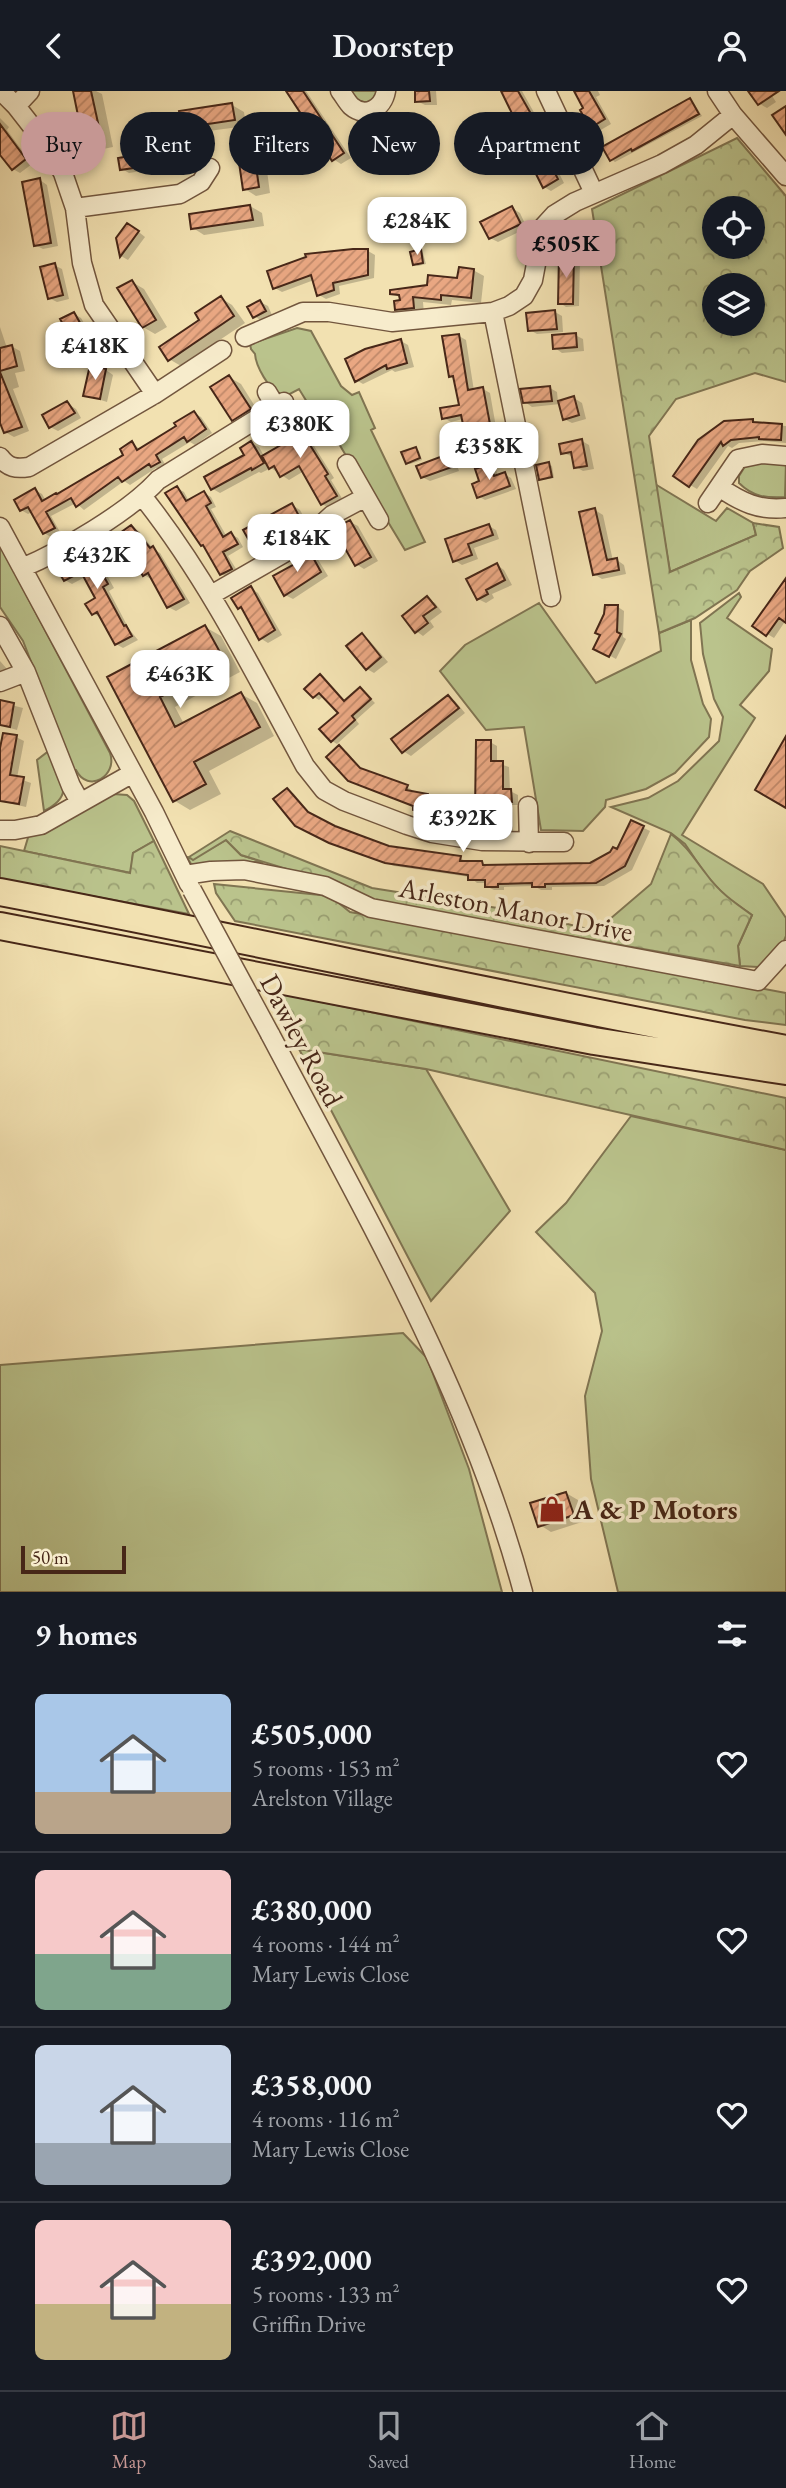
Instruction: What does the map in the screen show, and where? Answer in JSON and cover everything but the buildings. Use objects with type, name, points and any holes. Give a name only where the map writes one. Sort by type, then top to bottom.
[{"type":"highway","points":[[0,892],[634,1021],[786,1049]]},
{"type":"highway","points":[[0,926],[594,1041],[786,1072]]},
{"type":"highway","points":[[594,1041],[786,1090]]},
{"type":"street","points":[[1,91],[48,147],[63,173],[75,208],[82,263],[94,305],[155,394]]},
{"type":"street","points":[[16,106],[30,91]]},
{"type":"street","points":[[340,91],[350,105],[365,111],[379,108],[386,91]]},
{"type":"street","points":[[546,91],[594,193]]},
{"type":"street","points":[[717,91],[733,115],[786,176]]},
{"type":"street","points":[[246,337],[303,312],[329,312],[392,321],[493,312],[509,306],[524,296],[533,280],[543,227],[554,215],[575,202],[684,152],[733,115]]},
{"type":"street","points":[[75,208],[180,194],[201,182],[206,175]]},
{"type":"street","points":[[493,312],[551,597]]},
{"type":"street","points":[[0,457],[9,466],[18,469],[29,467],[155,394],[222,350]]},
{"type":"street","points":[[22,568],[45,558],[143,497],[158,480],[275,401]]},
{"type":"street","points":[[708,503],[738,459],[762,454],[786,456]]},
{"type":"street","points":[[347,464],[364,498],[379,520]]},
{"type":"street","points":[[719,487],[740,501],[756,507],[771,510],[786,508]]},
{"type":"street","points":[[143,497],[211,595],[305,766],[324,790],[344,801],[432,833],[482,841],[564,842]]},
{"type":"street","points":[[211,595],[300,544],[332,515],[364,498]]},
{"type":"street","name":"Dawley Road","points":[[0,527],[390,1261],[448,1382],[494,1501],[523,1592]]},
{"type":"street","points":[[0,626],[26,672],[71,786],[80,802]]},
{"type":"street","points":[[0,683],[26,672]]},
{"type":"street","points":[[0,830],[15,831],[39,826],[132,773]]},
{"type":"street","points":[[528,806],[529,843]]},
{"type":"street","name":"Arleston Manor Drive","points":[[189,882],[244,870],[325,886],[371,908],[758,981],[786,950]]},
{"type":"green space","points":[[350,91],[379,91],[374,102],[366,103],[357,99]]},
{"type":"green space","points":[[737,138],[786,196],[786,382],[755,373],[676,399],[649,436],[670,572],[756,535],[753,523],[779,527],[783,548],[750,571],[737,590],[695,618],[659,633],[592,209]]},
{"type":"green space","points":[[297,328],[311,331],[341,386],[352,395],[359,392],[375,428],[371,430],[425,542],[405,550],[350,459],[332,432],[320,423],[299,389],[286,396],[279,396],[264,377],[250,344]]},
{"type":"green space","points":[[786,462],[785,497],[760,496],[739,483],[739,476],[744,468],[742,466],[747,463]]},
{"type":"green space","points":[[655,484],[716,521],[727,508],[753,523],[756,535],[670,572]]},
{"type":"green space","points":[[0,545],[110,753],[110,769],[100,779],[88,781],[73,770],[23,641],[0,607]]},
{"type":"green space","points":[[739,593],[741,597],[727,618],[772,649],[769,671],[740,705],[755,718],[682,835],[763,884],[786,918],[786,936],[783,943],[758,967],[740,966],[738,946],[752,915],[725,896],[706,875],[685,844],[671,833],[611,807],[648,798],[678,781],[719,741],[723,717],[714,699],[703,654],[700,623]]},
{"type":"green space","points":[[539,603],[596,683],[661,651],[659,633],[691,620],[691,660],[703,704],[711,719],[709,737],[675,773],[646,789],[606,800],[605,807],[583,831],[541,830],[524,727],[486,730],[440,671],[465,645]]},
{"type":"green space","points":[[50,750],[61,777],[63,792],[54,805],[44,811],[37,760]]},
{"type":"green space","points":[[113,794],[127,795],[134,801],[154,841],[133,853],[131,873],[24,851],[30,831]]},
{"type":"green space","points":[[230,831],[372,888],[510,910],[596,931],[651,884],[671,834],[686,848],[717,887],[752,915],[738,946],[740,966],[376,902],[326,881],[241,855],[226,840],[193,860],[189,857]]},
{"type":"green space","points":[[226,840],[241,855],[263,862],[217,862],[202,867],[191,864],[187,857],[193,859]]},
{"type":"green space","points":[[154,841],[189,914],[0,879],[0,846],[130,873],[133,853]]},
{"type":"green space","points":[[214,884],[330,896],[350,912],[786,993],[786,1025],[745,1020],[235,921],[216,893]]},
{"type":"green space","points":[[278,993],[786,1098],[786,1150],[426,1069],[299,1049]]},
{"type":"green space","points":[[299,1049],[426,1069],[510,1211],[431,1301]]},
{"type":"green space","points":[[631,1116],[786,1150],[786,1592],[618,1592],[591,1479],[585,1396],[602,1331],[595,1293],[536,1232],[566,1203]]},
{"type":"green space","points":[[403,1333],[427,1358],[469,1469],[502,1592],[0,1592],[0,1365]]},
{"type":"place","name":"A & P Motors","points":[[552,1509]]}]
